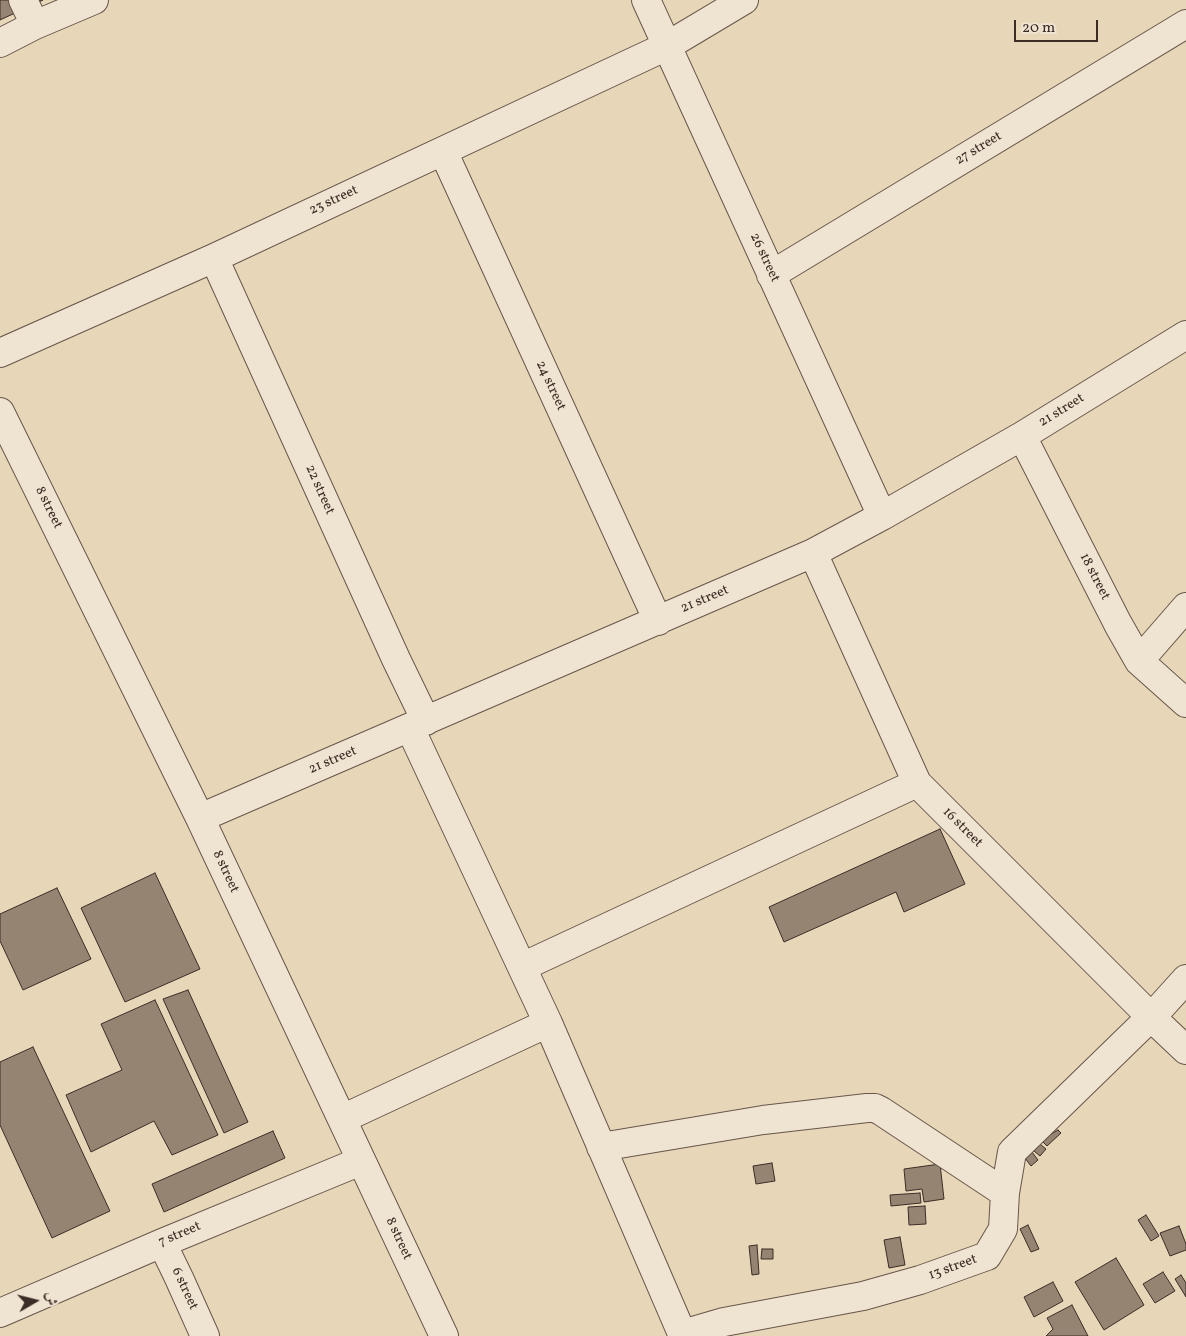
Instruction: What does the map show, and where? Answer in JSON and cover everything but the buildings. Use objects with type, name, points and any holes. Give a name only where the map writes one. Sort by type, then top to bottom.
[{"type":"street","points":[[23,0],[35,25]]},
{"type":"street","points":[[0,42],[94,0]]},
{"type":"street","name":"26 street","points":[[646,0],[882,516]]},
{"type":"street","name":"23 street","points":[[0,353],[214,258],[667,46],[744,0]]},
{"type":"street","name":"27 street","points":[[771,274],[1186,24]]},
{"type":"street","name":"24 street","points":[[443,150],[658,620]]},
{"type":"street","name":"22 street","points":[[214,258],[396,659],[418,725],[683,1335]]},
{"type":"street","name":"21 street","points":[[200,818],[813,553],[1022,436],[1186,335]]},
{"type":"street","name":"8 street","points":[[0,412],[200,818],[444,1336]]},
{"type":"street","name":"18 street","points":[[1022,436],[1139,661],[1186,703]]},
{"type":"street","name":"16 street","points":[[813,553],[917,783],[1186,1050]]},
{"type":"street","points":[[1139,661],[1186,607]]},
{"type":"street","points":[[522,968],[917,783]]},
{"type":"street","name":"13 street","points":[[683,1335],[724,1322],[863,1296],[920,1280],[987,1256],[1003,1229],[1005,1193],[1012,1152],[1158,1010],[1186,979]]},
{"type":"street","points":[[342,1119],[548,1023]]},
{"type":"street","points":[[601,1147],[764,1120],[875,1108],[1005,1193]]},
{"type":"street","name":"7 street","points":[[0,1313],[361,1160]]},
{"type":"street","name":"6 street","points":[[162,1243],[205,1336]]}]
